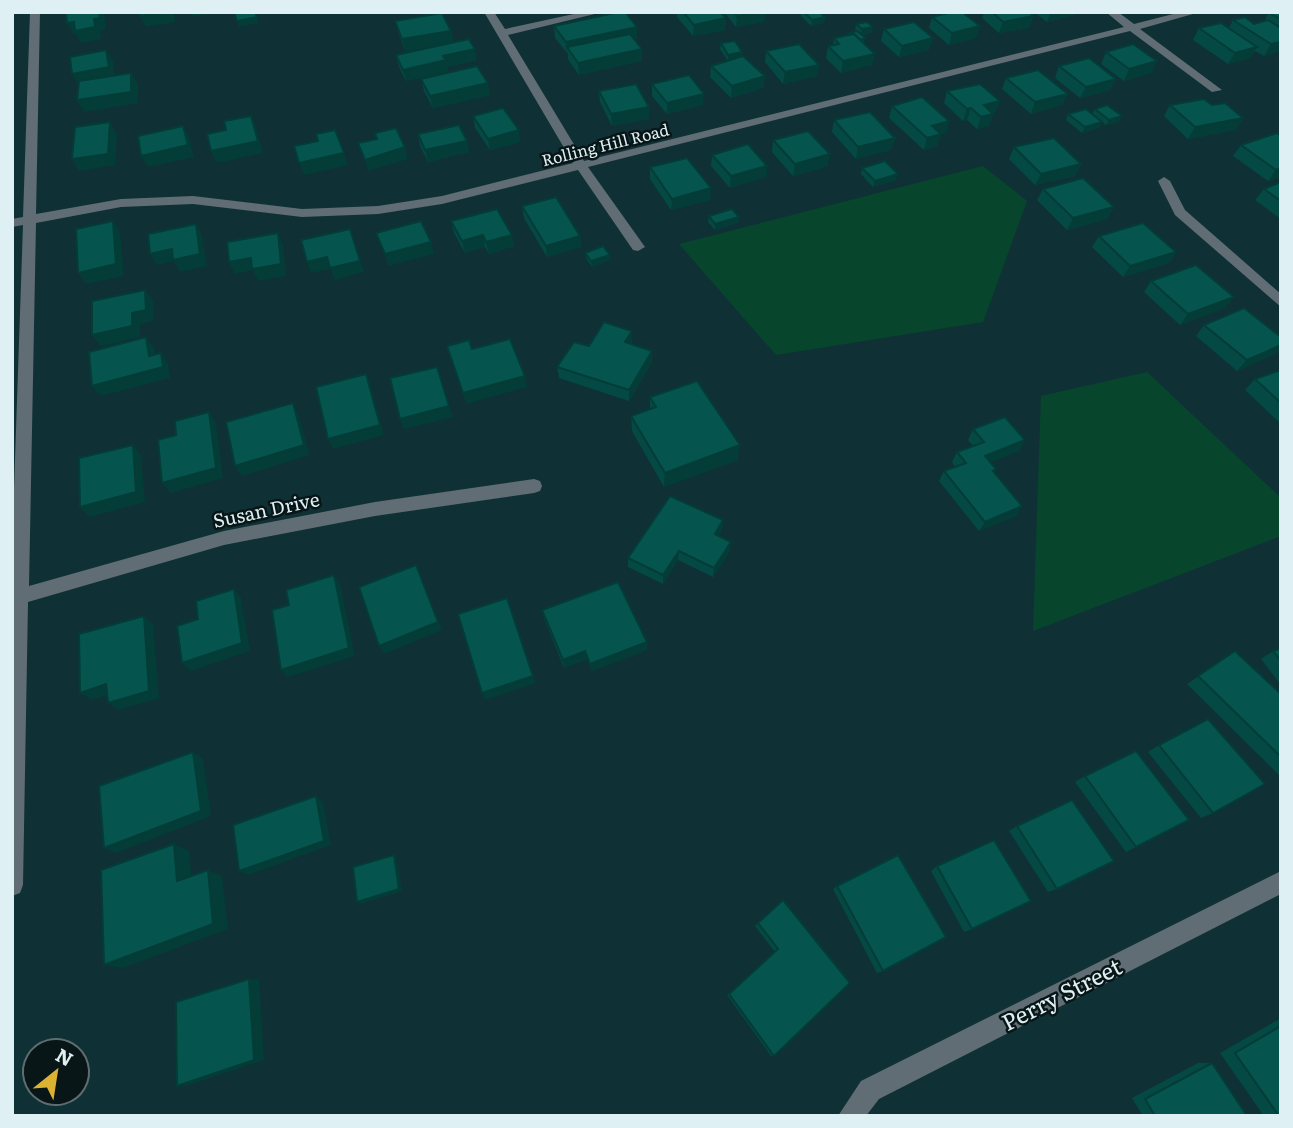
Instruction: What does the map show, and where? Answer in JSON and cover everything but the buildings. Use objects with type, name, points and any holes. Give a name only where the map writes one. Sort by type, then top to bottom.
[{"type":"street","points":[[12,886],[20,221],[35,12]]},
{"type":"street","points":[[489,12],[581,166],[639,247]]},
{"type":"street","points":[[502,33],[598,12]]},
{"type":"street","points":[[1111,12],[1216,90]]},
{"type":"street","name":"Rolling Hill Road","points":[[20,221],[121,202],[193,200],[302,213],[378,210],[442,200],[1195,12]]},
{"type":"street","points":[[1164,181],[1180,212],[1281,302]]},
{"type":"street","name":"Susan Drive","points":[[16,598],[224,538],[374,509],[534,486]]},
{"type":"street","name":"Perry Street","points":[[850,1116],[870,1090],[1281,882]]},
{"type":"green space","points":[[983,166],[1027,201],[983,322],[776,355],[679,244]]},
{"type":"green space","points":[[1147,372],[1281,498],[1281,536],[1033,631],[1041,396]]}]
